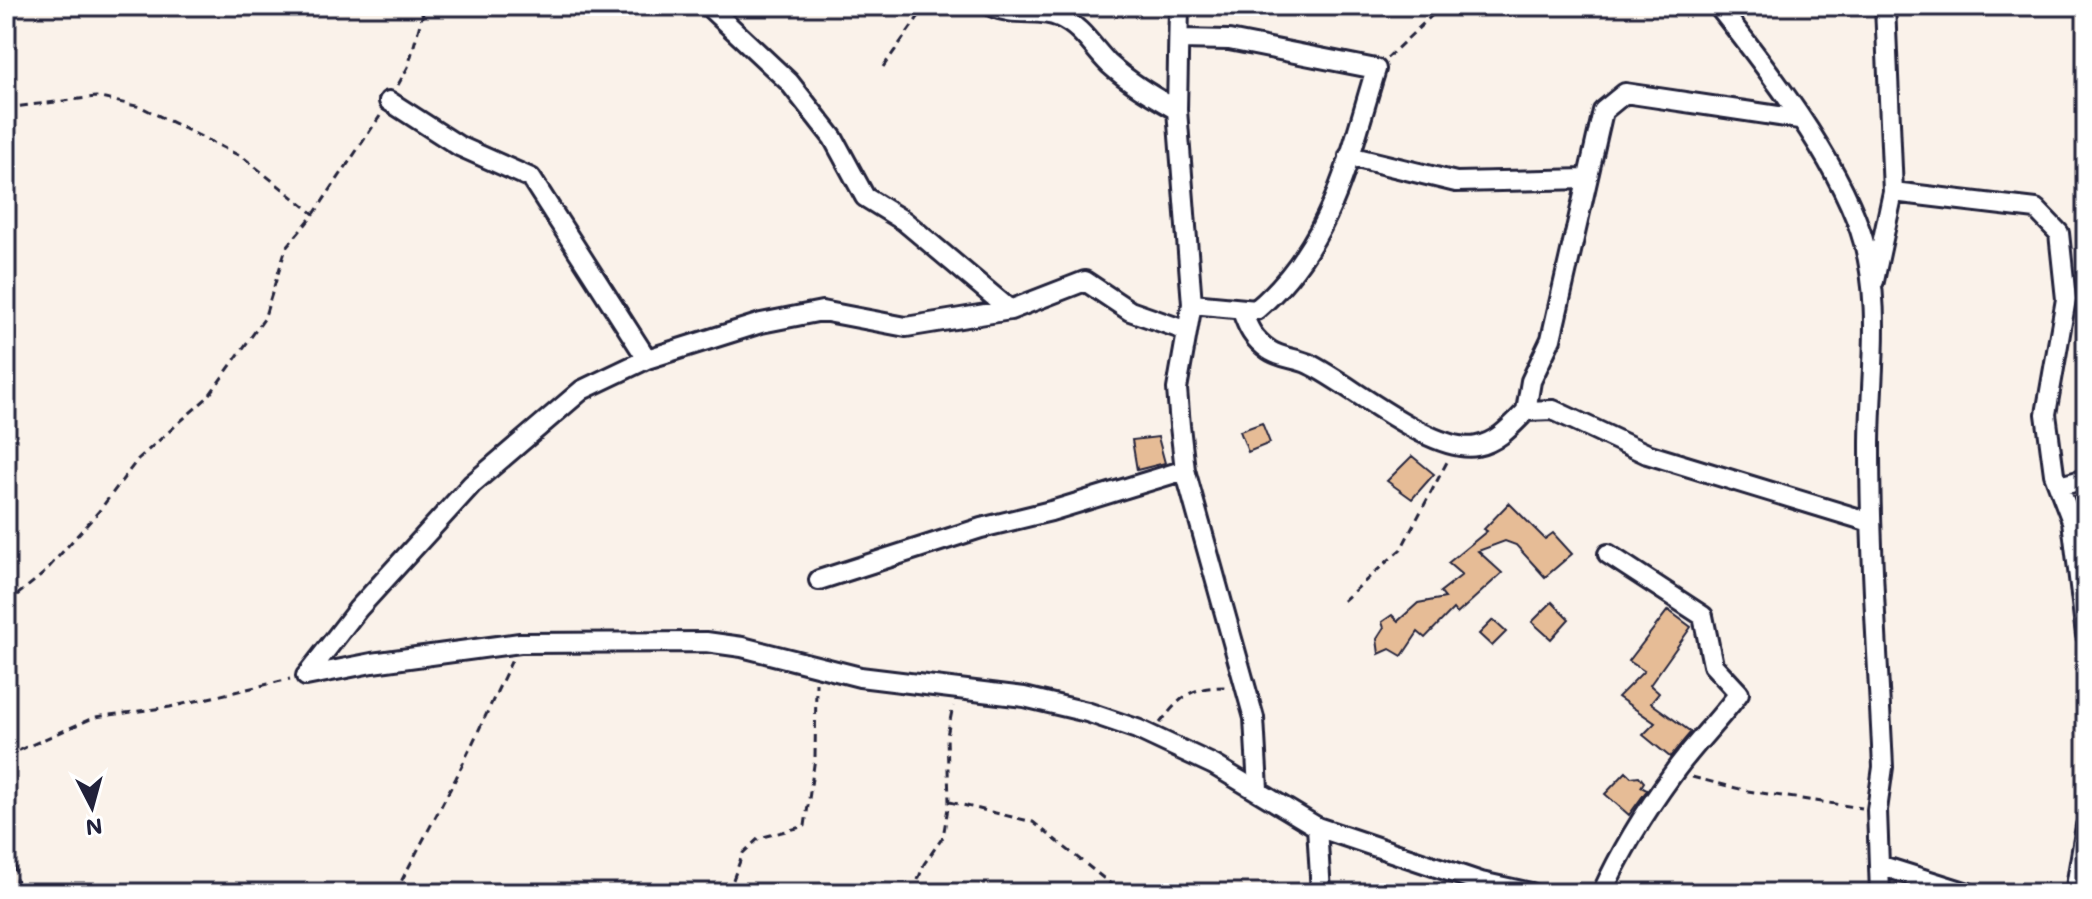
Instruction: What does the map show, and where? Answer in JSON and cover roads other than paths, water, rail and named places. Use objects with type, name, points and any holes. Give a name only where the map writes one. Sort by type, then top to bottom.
[{"type":"street","points":[[708,6],[789,82],[833,138],[865,197],[904,221],[1010,310]]},
{"type":"street","points":[[991,6],[1023,15],[1057,15],[1086,35],[1106,61],[1131,83],[1177,110]]},
{"type":"street","points":[[1179,6],[1177,110],[1192,304],[1177,389],[1185,470],[1254,718],[1258,789]]},
{"type":"street","points":[[1718,6],[1799,119],[1849,201],[1861,233],[1872,289],[1875,327],[1870,522],[1883,767],[1877,810],[1880,893]]},
{"type":"street","points":[[1872,289],[1893,192],[1885,6]]},
{"type":"street","points":[[1179,39],[1229,40],[1376,69],[1341,185],[1313,247],[1284,286],[1256,310],[1192,304]]},
{"type":"street","points":[[1242,311],[1250,334],[1271,352],[1307,363],[1408,425],[1454,443],[1476,447],[1503,434],[1526,411],[1531,381],[1551,339],[1603,111],[1625,93],[1799,119]]},
{"type":"street","points":[[389,101],[459,146],[531,178],[647,359]]},
{"type":"street","points":[[1349,156],[1456,182],[1586,179]]},
{"type":"street","points":[[1893,192],[2036,209],[2059,233],[2066,299],[2046,414],[2059,486],[2072,521],[2086,635]]},
{"type":"street","points":[[1187,331],[1130,311],[1085,281],[1010,310],[906,327],[822,311],[761,323],[647,359],[582,390],[472,484],[358,609],[306,676],[372,663],[520,643],[706,642],[742,647],[860,677],[1024,697],[1087,712],[1151,735],[1258,789],[1317,827],[1481,882],[1531,893]]},
{"type":"street","points":[[1526,411],[1553,410],[1647,454],[1870,522]]},
{"type":"street","points":[[819,580],[981,528],[1051,511],[1185,470]]},
{"type":"street","points":[[2059,486],[2086,479]]},
{"type":"street","points":[[1602,893],[1618,857],[1673,773],[1716,725],[1739,693],[1713,665],[1703,616],[1608,554]]},
{"type":"street","points":[[2075,893],[2086,826]]},
{"type":"street","points":[[1317,827],[1321,893]]},
{"type":"street","points":[[1879,865],[1968,893]]}]
